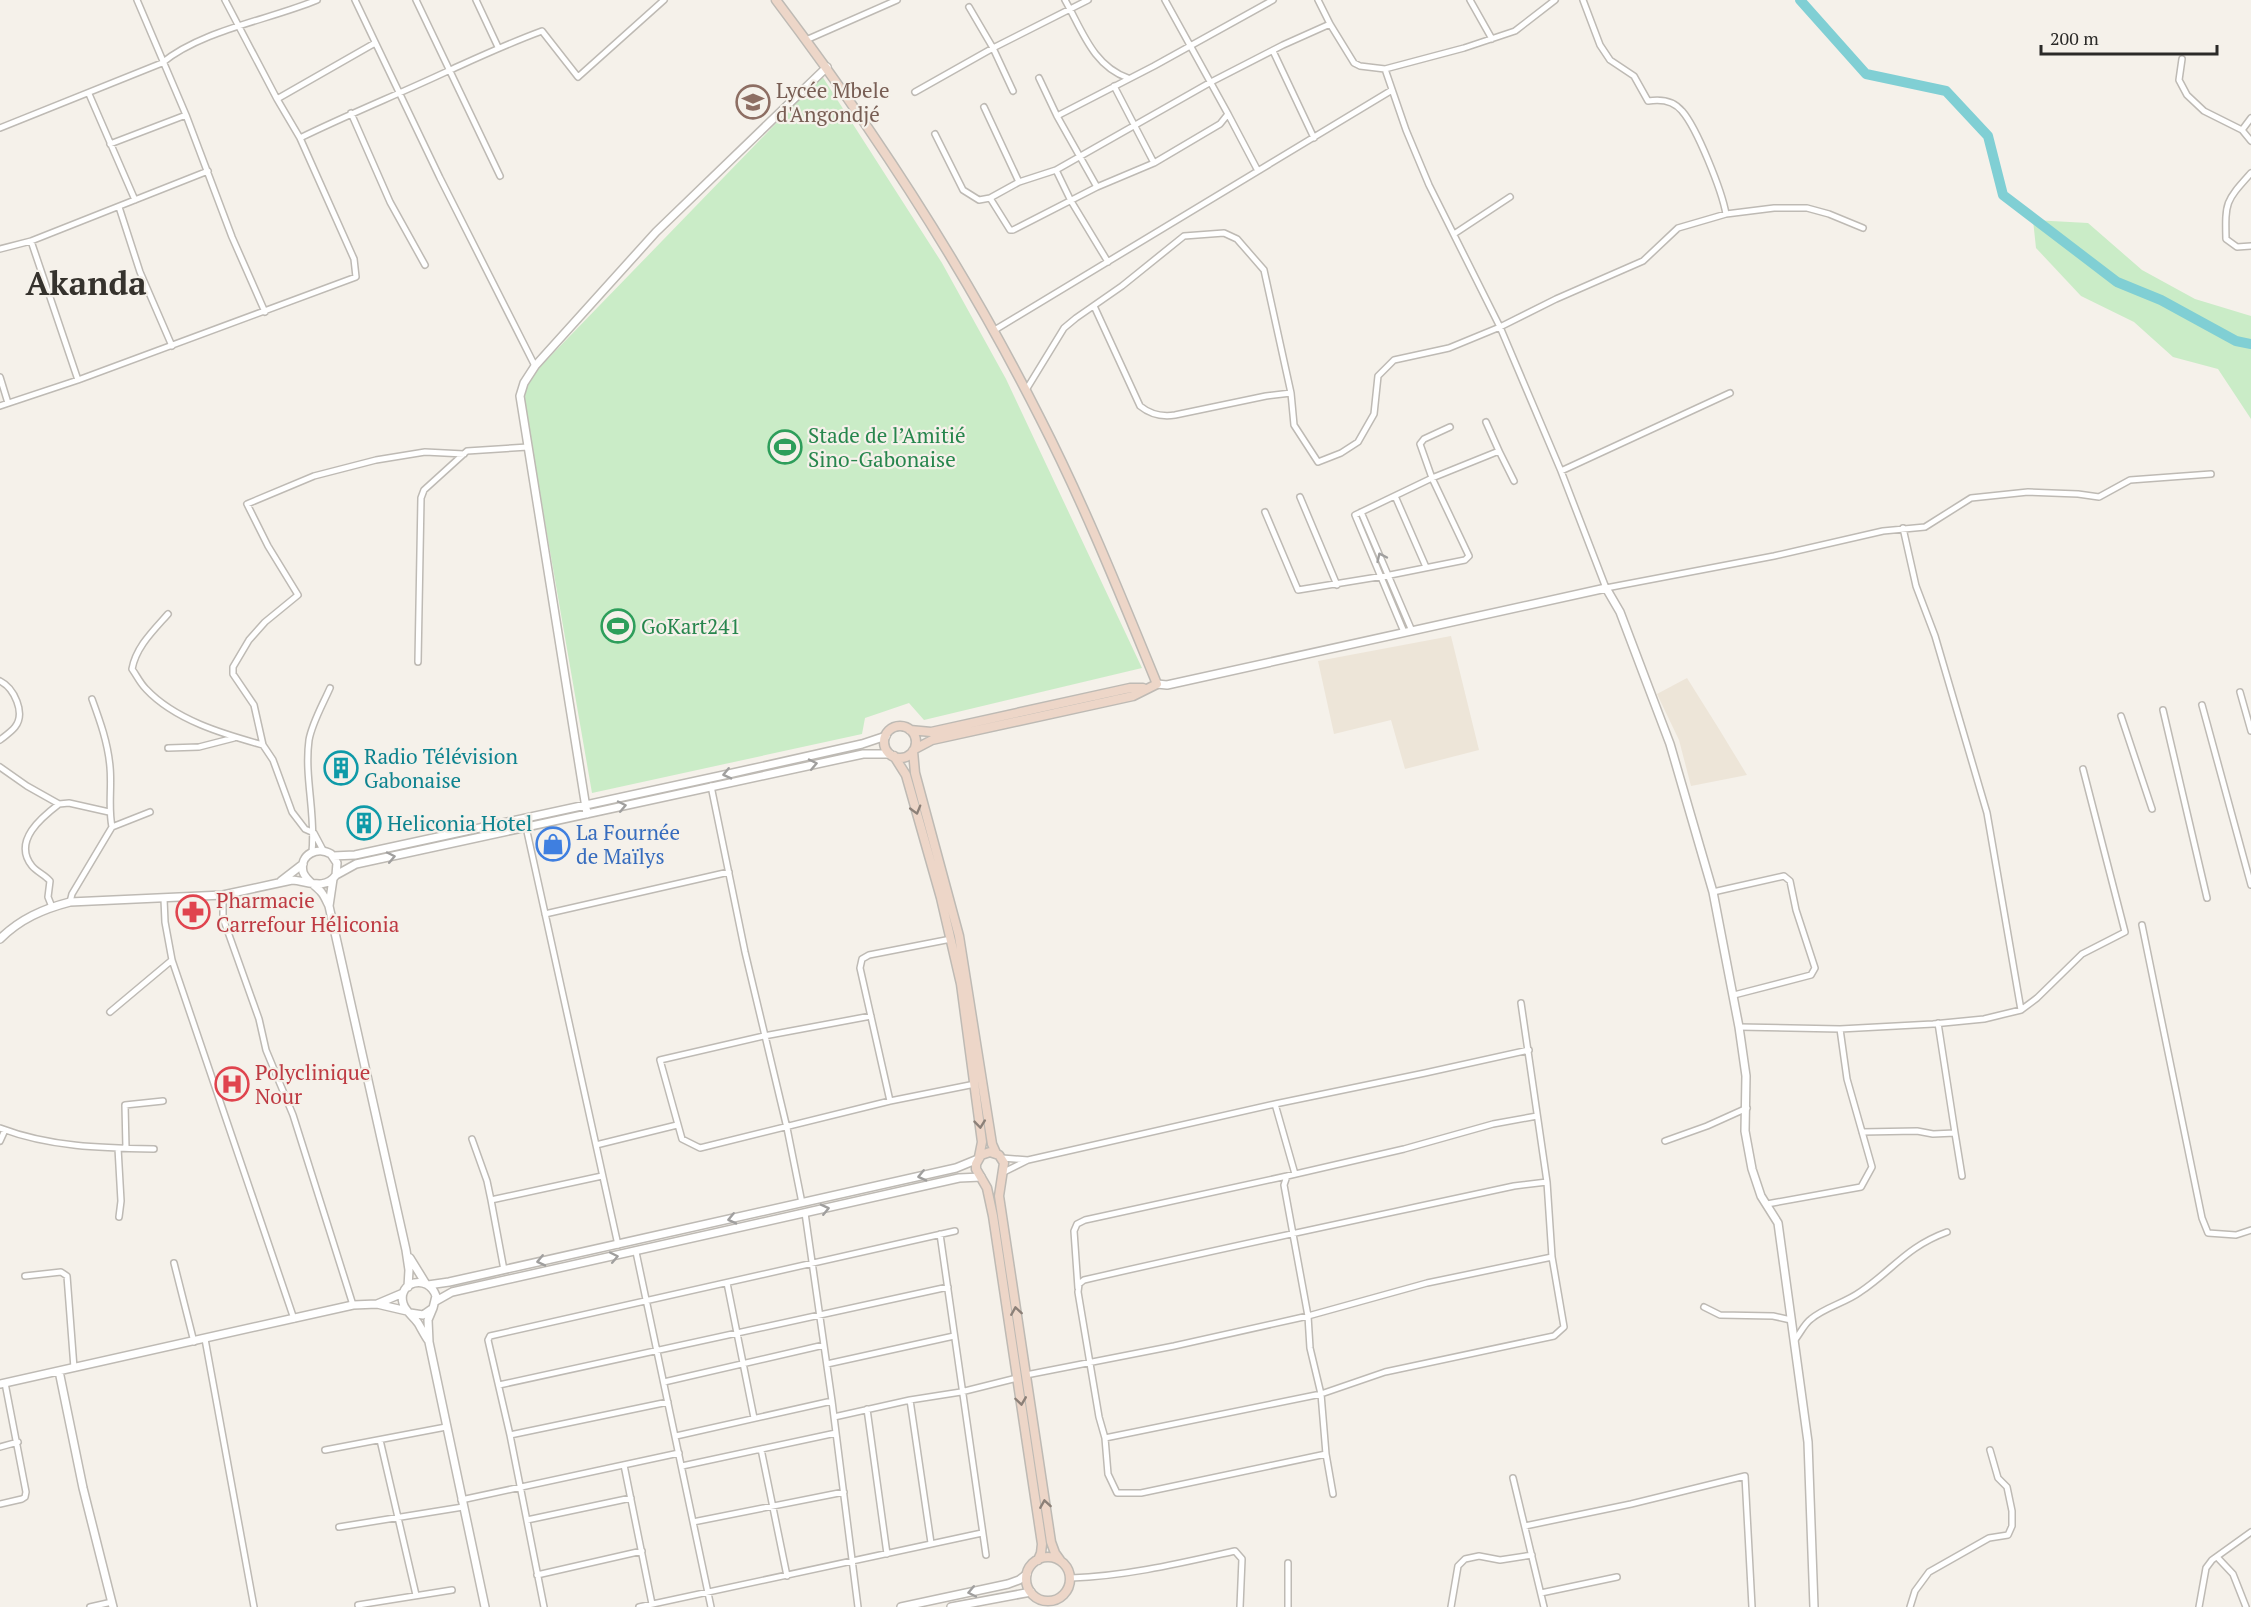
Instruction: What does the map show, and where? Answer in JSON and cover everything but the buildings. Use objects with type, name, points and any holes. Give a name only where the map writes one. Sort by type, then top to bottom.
[{"type":"main road","points":[[776,0],[826,67],[902,179],[1026,390],[1094,533],[1156,684],[1133,696],[932,740],[903,758],[892,755]]},
{"type":"main road","points":[[1060,1560],[1048,1557],[1038,1560],[1029,1568],[1027,1574],[1027,1584],[1031,1592],[1046,1604],[1059,1603],[1067,1591],[1071,1578],[1067,1566],[1055,1553],[1051,1542],[993,1216],[987,1188],[976,1169],[982,1142],[961,984],[906,775],[885,746],[889,731],[897,726],[931,732],[1130,688],[1147,688]]},
{"type":"main road","points":[[910,729],[916,738],[915,773],[959,936],[992,1144],[999,1156],[1002,1174],[999,1196],[1042,1544],[1038,1560]]},
{"type":"main road","points":[[979,1158],[990,1152],[999,1156]]},
{"type":"main road","points":[[982,1177],[994,1180],[1002,1174]]},
{"type":"street","points":[[137,0],[186,115],[232,237],[265,312]]},
{"type":"street","points":[[0,406],[78,380],[356,278],[354,259],[300,138],[225,0]]},
{"type":"street","points":[[0,128],[162,63],[176,52],[238,26],[317,0]]},
{"type":"street","points":[[355,0],[535,366]]},
{"type":"street","points":[[416,0],[500,176]]},
{"type":"street","points":[[476,0],[498,47]]},
{"type":"street","points":[[300,138],[498,47],[542,31],[578,77],[664,0]]},
{"type":"street","points":[[806,40],[897,0]]},
{"type":"street","points":[[1065,0],[1092,50],[1114,73],[1128,78]]},
{"type":"street","points":[[915,92],[993,48],[1088,0]]},
{"type":"street","points":[[1165,0],[1258,171]]},
{"type":"street","points":[[1057,116],[1273,0]]},
{"type":"street","points":[[1318,0],[1354,63],[1360,66],[1385,69],[1515,31],[1555,0]]},
{"type":"street","points":[[1470,0],[1492,39]]},
{"type":"street","points":[[1583,0],[1593,31],[1610,60],[1634,76],[1648,101],[1663,99],[1682,110],[1700,143],[1724,200],[1726,214]]},
{"type":"street","points":[[969,7],[993,48],[1013,91]]},
{"type":"street","points":[[935,134],[963,190],[980,200],[990,198],[1019,182],[1056,170],[1211,82],[1330,24]]},
{"type":"street","points":[[277,99],[375,43]]},
{"type":"street","points":[[1273,51],[1314,138]]},
{"type":"street","points":[[2182,59],[2179,80],[2187,95],[2204,111],[2242,130],[2251,141]]},
{"type":"street","points":[[586,814],[520,396],[524,383],[535,366],[656,232],[826,67]]},
{"type":"street","points":[[1385,69],[1413,148],[1500,327],[1561,471],[1606,588],[1620,612],[1671,744],[1713,892],[1734,995],[1746,1076],[1745,1131],[1752,1169],[1761,1196],[1778,1223],[1808,1442],[1814,1607]]},
{"type":"street","points":[[1039,78],[1057,116],[1097,187]]},
{"type":"street","points":[[1114,86],[1154,163]]},
{"type":"street","points":[[993,332],[1392,90]]},
{"type":"street","points":[[89,94],[135,200]]},
{"type":"street","points":[[984,107],[1019,182]]},
{"type":"street","points":[[351,113],[390,202],[425,265]]},
{"type":"street","points":[[990,198],[1010,230],[1013,230],[1097,187],[1154,163],[1220,124],[1228,114]]},
{"type":"street","points":[[110,144],[186,115]]},
{"type":"street","points":[[2242,130],[2251,118]]},
{"type":"street","points":[[1056,170],[1071,201],[1108,262]]},
{"type":"street","points":[[0,249],[31,241],[208,171]]},
{"type":"street","points":[[2251,173],[2230,196],[2225,210],[2226,239],[2237,247],[2251,246]]},
{"type":"street","points":[[1454,234],[1510,197]]},
{"type":"street","points":[[119,207],[140,272],[172,346]]},
{"type":"street","points":[[1026,390],[1065,328],[1076,318],[1165,253],[1178,239],[1193,234],[1224,233],[1237,240],[1264,270],[1269,282],[1291,393],[1294,424],[1318,462],[1341,453],[1358,442],[1374,414],[1378,376],[1394,360],[1449,348],[1643,261],[1678,228],[1726,214],[1774,208],[1807,208],[1863,228]]},
{"type":"street","points":[[31,241],[78,380]]},
{"type":"street","points":[[1094,306],[1140,406],[1148,412],[1164,416],[1175,415],[1291,393]]},
{"type":"street","points":[[0,377],[8,403]]},
{"type":"street","points":[[1561,471],[1685,413],[1713,403],[1730,393]]},
{"type":"street","points":[[1486,422],[1514,481]]},
{"type":"street","points":[[1265,513],[1298,590],[1338,585],[1465,560],[1469,556],[1432,478],[1420,444],[1424,439],[1450,427]]},
{"type":"street","points":[[418,662],[421,498],[424,490],[467,451],[528,447]]},
{"type":"street","points":[[1408,632],[1355,516],[1432,478],[1499,451]]},
{"type":"street","points":[[329,906],[337,863],[333,856],[323,850],[314,833],[305,829],[292,812],[273,759],[263,745],[254,705],[233,674],[233,668],[249,640],[265,622],[298,595],[268,546],[247,504],[314,476],[376,460],[425,452],[464,454]]},
{"type":"street","points":[[1156,684],[1167,685],[1606,588],[1774,556],[1883,531],[1925,527],[1971,498],[2028,492],[2099,497],[2130,480],[2211,474]]},
{"type":"street","points":[[1300,496],[1338,585]]},
{"type":"street","points":[[1395,496],[1426,567]]},
{"type":"street","points":[[1361,512],[1390,575],[1408,632]]},
{"type":"street","points":[[1903,528],[1916,586],[1935,636],[1987,813],[2021,1010]]},
{"type":"street","points":[[168,614],[145,640],[135,657],[132,669],[146,689],[186,717],[263,745]]},
{"type":"street","points":[[0,681],[6,684],[13,694],[20,716],[16,726],[0,740]]},
{"type":"street","points":[[312,852],[314,833],[308,772],[309,738],[330,688]]},
{"type":"street","points":[[2240,692],[2251,732]]},
{"type":"street","points":[[92,699],[102,727],[110,766],[109,812],[112,827]]},
{"type":"street","points":[[2202,705],[2251,885]]},
{"type":"street","points":[[2163,710],[2207,898]]},
{"type":"street","points":[[2121,716],[2152,809]]},
{"type":"street","points":[[333,856],[355,855],[850,747],[886,736]]},
{"type":"street","points":[[168,748],[199,747],[236,737]]},
{"type":"street","points":[[0,939],[29,916],[70,902],[223,895],[292,880],[324,884],[356,864],[863,754],[892,755]]},
{"type":"street","points":[[0,767],[59,804]]},
{"type":"street","points":[[1739,1028],[1840,1029],[1938,1023],[1984,1019],[2021,1010],[2037,998],[2082,954],[2125,932],[2083,769]]},
{"type":"street","points":[[711,786],[802,1203]]},
{"type":"street","points":[[52,907],[48,897],[50,881],[32,865],[26,850],[31,828],[59,804],[69,803],[109,812]]},
{"type":"street","points":[[70,902],[72,894],[112,827],[150,812]]},
{"type":"street","points":[[526,827],[618,1245]]},
{"type":"street","points":[[323,850],[312,852],[306,857],[303,872],[322,892],[329,906],[406,1250],[409,1269],[403,1304],[429,1342]]},
{"type":"street","points":[[274,885],[303,864]]},
{"type":"street","points":[[545,914],[729,872]]},
{"type":"street","points":[[1713,892],[1784,876],[1790,881],[1796,910],[1815,968],[1811,975],[1734,995]]},
{"type":"street","points":[[223,895],[223,918],[259,1019],[266,1050],[293,1115],[353,1305]]},
{"type":"street","points":[[164,899],[165,922],[172,960],[294,1319]]},
{"type":"street","points":[[2142,925],[2202,1218],[2208,1233],[2236,1235],[2251,1230]]},
{"type":"street","points":[[890,1101],[860,968],[862,959],[868,955],[951,939]]},
{"type":"street","points":[[110,1012],[172,960]]},
{"type":"street","points":[[1105,1438],[1321,1394],[1385,1372],[1554,1336],[1559,1333],[1564,1327],[1552,1257],[1547,1182],[1521,1003]]},
{"type":"street","points":[[871,1016],[764,1036],[660,1060],[682,1139],[700,1148],[890,1101],[975,1084]]},
{"type":"street","points":[[1938,1023],[1962,1176]]},
{"type":"street","points":[[1767,1204],[1861,1186],[1872,1167],[1847,1079],[1840,1029]]},
{"type":"street","points":[[1002,1174],[1028,1160],[1529,1050]]},
{"type":"street","points":[[126,1148],[125,1105],[163,1101]]},
{"type":"street","points":[[1275,1104],[1295,1174]]},
{"type":"street","points":[[1665,1141],[1747,1108]]},
{"type":"street","points":[[1326,1454],[1141,1493],[1117,1493],[1108,1474],[1105,1438],[1099,1417],[1078,1292],[1074,1231],[1077,1224],[1085,1220],[1427,1143],[1493,1124],[1537,1116]]},
{"type":"street","points":[[596,1145],[677,1125]]},
{"type":"street","points":[[0,1141],[3,1129],[52,1143],[154,1149]]},
{"type":"street","points":[[1862,1132],[1955,1133]]},
{"type":"street","points":[[472,1139],[491,1200],[504,1270]]},
{"type":"street","points":[[118,1148],[121,1201],[119,1217]]},
{"type":"street","points":[[999,1156],[1028,1160]]},
{"type":"street","points":[[377,1304],[417,1282],[427,1284],[504,1270],[618,1245],[956,1168],[979,1158]]},
{"type":"street","points":[[491,1200],[602,1176]]},
{"type":"street","points":[[1287,1176],[1284,1185],[1308,1316],[1310,1348],[1321,1394],[1326,1454],[1333,1494]]},
{"type":"street","points":[[0,1504],[26,1497],[18,1442],[2,1384],[353,1305],[377,1304],[423,1315],[452,1292],[959,1178],[982,1177]]},
{"type":"street","points":[[1078,1292],[1079,1284],[1084,1280],[1514,1186],[1547,1182]]},
{"type":"street","points":[[805,1213],[858,1607]]},
{"type":"street","points":[[544,1607],[510,1435],[488,1340],[490,1336],[955,1231]]},
{"type":"street","points":[[1794,1341],[1809,1320],[1820,1312],[1842,1304],[1862,1292],[1907,1252],[1930,1238],[1947,1232]]},
{"type":"street","points":[[940,1234],[986,1555]]},
{"type":"street","points":[[406,1250],[415,1269],[434,1292],[434,1305],[428,1320],[429,1342],[485,1607]]},
{"type":"street","points":[[636,1252],[711,1607]]},
{"type":"street","points":[[834,1417],[910,1400],[962,1392],[1022,1376],[1308,1316],[1427,1283],[1552,1257]]},
{"type":"street","points":[[174,1263],[194,1342]]},
{"type":"street","points":[[25,1276],[60,1272],[67,1276],[74,1368]]},
{"type":"street","points":[[727,1283],[754,1419]]},
{"type":"street","points":[[499,1385],[948,1287]]},
{"type":"street","points":[[1704,1307],[1720,1315],[1773,1316],[1791,1320]]},
{"type":"street","points":[[827,1364],[954,1336]]},
{"type":"street","points":[[205,1339],[254,1607]]},
{"type":"street","points":[[664,1382],[824,1345]]},
{"type":"street","points":[[59,1371],[83,1488],[112,1604],[90,1607]]},
{"type":"street","points":[[910,1400],[931,1543]]},
{"type":"street","points":[[676,1436],[832,1401]]},
{"type":"street","points":[[510,1435],[668,1402]]},
{"type":"street","points":[[867,1409],[887,1554]]},
{"type":"street","points":[[325,1450],[446,1428]]},
{"type":"street","points":[[682,1466],[836,1433]]},
{"type":"street","points":[[380,1440],[416,1595]]},
{"type":"street","points":[[0,1447],[18,1442]]},
{"type":"street","points":[[761,1449],[787,1576]]},
{"type":"street","points":[[1910,1607],[1915,1591],[1929,1572],[1989,1538],[2008,1535],[2012,1526],[2012,1511],[2007,1487],[1998,1478],[1990,1450]]},
{"type":"street","points":[[339,1527],[398,1518],[462,1504],[520,1487],[679,1453]]},
{"type":"street","points":[[624,1465],[652,1604]]},
{"type":"street","points":[[1525,1526],[1631,1504],[1745,1476],[1752,1607]]},
{"type":"street","points":[[1514,1478],[1544,1607]]},
{"type":"street","points":[[693,1522],[844,1492]]},
{"type":"street","points":[[526,1520],[631,1498]]},
{"type":"street","points":[[2199,1607],[2206,1568],[2251,1532]]},
{"type":"street","points":[[639,1607],[982,1533]]},
{"type":"street","points":[[537,1575],[642,1551]]},
{"type":"street","points":[[1071,1578],[1106,1577],[1235,1551],[1242,1559],[1240,1607]]},
{"type":"street","points":[[1451,1607],[1458,1566],[1465,1559],[1479,1556],[1500,1560],[1532,1555]]},
{"type":"street","points":[[2217,1557],[2233,1574],[2246,1607]]},
{"type":"street","points":[[1288,1563],[1288,1607]]},
{"type":"street","points":[[901,1607],[1008,1584],[1027,1574]]},
{"type":"street","points":[[1541,1593],[1617,1577]]},
{"type":"street","points":[[358,1605],[452,1590]]},
{"type":"street","points":[[951,1607],[1031,1592]]},
{"type":"shaded area","points":[[1451,636],[1479,750],[1405,769],[1391,720],[1334,734],[1318,661]]},
{"type":"shaded area","points":[[1687,678],[1747,775],[1691,786],[1679,740],[1657,694]]},
{"type":"green space","name":"Stade de l’Amitié Sino-Gabonaise","points":[[822,76],[942,263],[1006,379],[1142,668],[924,720],[909,703],[865,718],[862,734],[592,793],[524,401],[527,385],[535,372]]},
{"type":"green space","points":[[2033,220],[2088,223],[2142,270],[2195,299],[2251,316],[2251,419],[2218,369],[2173,357],[2134,322],[2081,296],[2036,248]]},
{"type":"waterway","points":[[1800,0],[1866,74],[1946,91],[1988,136],[2003,195],[2117,282],[2161,300],[2236,341],[2251,344]]},
{"type":"place","name":"Lycée Mbele d'Angondjé","points":[[753,102]]},
{"type":"place","name":"Stade de l’Amitié Sino-Gabonaise","points":[[785,447]]},
{"type":"place","name":"GoKart241","points":[[618,626]]},
{"type":"place","name":"Radio Télévision Gabonaise","points":[[341,768]]},
{"type":"place","name":"Heliconia Hotel","points":[[364,823]]},
{"type":"place","name":"La Fournée de Maïlys","points":[[553,844]]},
{"type":"place","name":"Pharmacie Carrefour Héliconia","points":[[193,912]]},
{"type":"place","name":"Polyclinique Nour","points":[[232,1084]]},
{"type":"district","name":"Akanda","points":[[86,282]]}]
